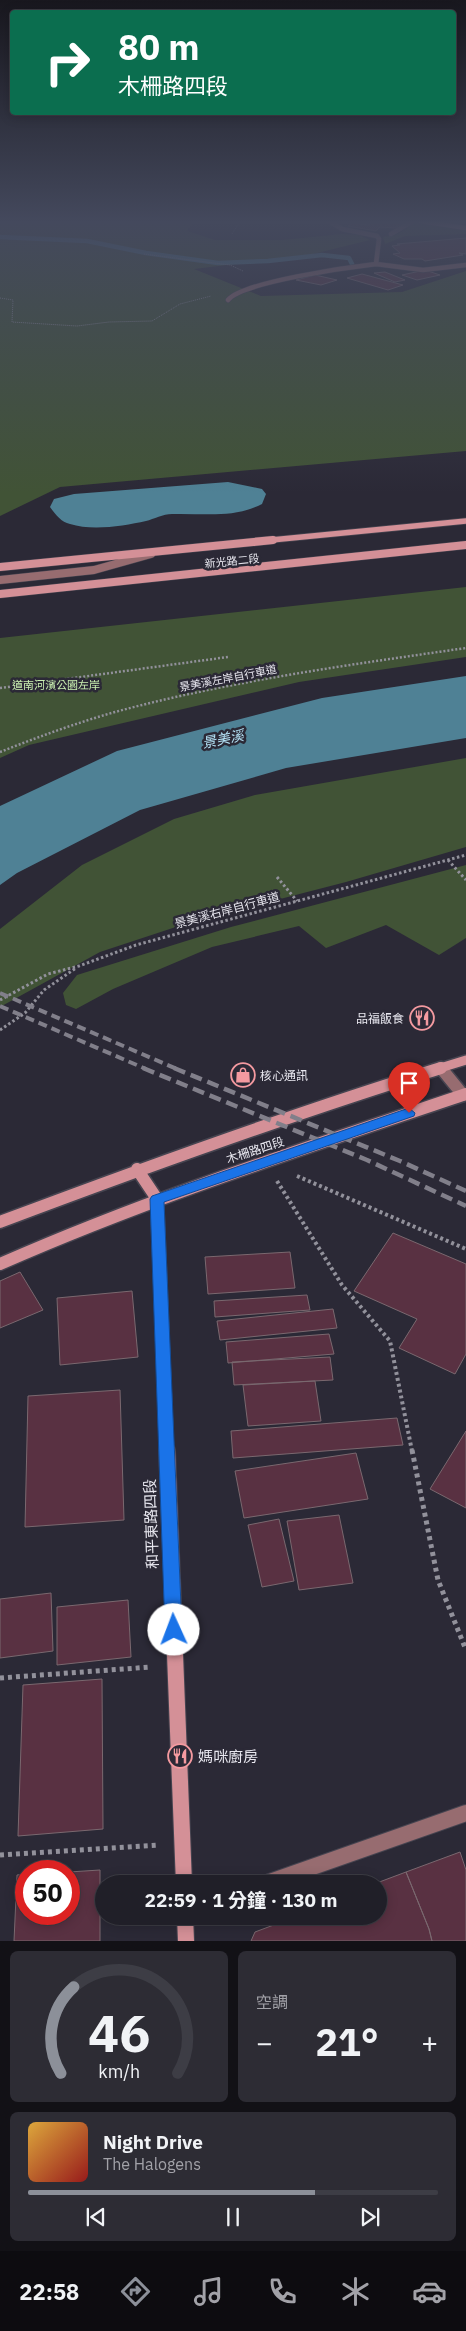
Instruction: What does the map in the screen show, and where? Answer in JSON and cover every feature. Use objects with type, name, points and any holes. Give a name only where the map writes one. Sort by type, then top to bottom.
[{"type":"street","name":"新光路二段","points":[[0,567],[93,557],[151,554],[466,521]]},
{"type":"street","name":"新光路二段","points":[[0,594],[466,545]]},
{"type":"street","points":[[0,580],[94,570],[151,554]]},
{"type":"street","name":"木柵路四段","points":[[0,1222],[137,1169],[340,1099],[466,1060]]},
{"type":"street","points":[[441,1068],[465,1095]]},
{"type":"street","name":"木柵路四段","points":[[0,1264],[82,1228],[157,1199],[465,1095]]},
{"type":"street","points":[[137,1169],[157,1199]]},
{"type":"street","name":"和平東路四段","points":[[157,1199],[184,1875]]},
{"type":"street","points":[[290,1875],[466,1813]]},
{"type":"street","points":[[185,1925],[186,1941]]},
{"type":"path","points":[[12,312],[12,322],[77,326],[109,322],[152,321],[167,312]]},
{"type":"path","name":"景美溪左岸自行車道","points":[[0,752],[36,737],[116,711],[209,689],[341,666],[466,648]]},
{"type":"path","name":"景美溪左岸自行車道","points":[[0,688],[228,657]]},
{"type":"path","name":"景美溪右岸自行車道","points":[[0,1000],[48,974],[79,966],[136,945],[466,855]]},
{"type":"path","points":[[448,860],[466,880]]},
{"type":"path","points":[[277,877],[297,901]]},
{"type":"path","points":[[0,1030],[25,1014],[44,990],[79,966]]},
{"type":"path","points":[[264,1162],[466,1249]]},
{"type":"path","points":[[264,1162],[342,1285],[390,1341],[438,1580],[466,1650]]},
{"type":"path","points":[[0,1678],[159,1666]]},
{"type":"path","points":[[0,1854],[164,1844]]},
{"type":"green space","points":[[0,312],[466,312],[466,451],[60,487],[0,516]]},
{"type":"green space","name":"道南河濱公園左岸","points":[[466,587],[466,657],[299,682],[29,745],[0,758],[0,638]]},
{"type":"green space","points":[[466,758],[466,847],[346,882],[191,922],[100,952],[0,1007],[0,929],[82,865],[174,819],[255,795]]},
{"type":"green space","points":[[466,865],[466,938],[439,955],[386,925],[326,948],[299,926],[212,947],[113,989],[76,1009],[66,1005],[63,993],[77,975],[231,927]]},
{"type":"water","points":[[228,482],[262,489],[266,494],[262,504],[240,512],[169,514],[137,523],[98,527],[67,523],[58,517],[50,507],[54,499],[74,494]]},
{"type":"water","name":"景美溪","points":[[466,676],[466,738],[286,768],[140,810],[17,873],[0,885],[0,806],[117,751],[322,698]]},
{"type":"building","points":[[393,1233],[466,1264],[466,1354],[455,1374],[399,1348],[417,1319],[354,1291]]},
{"type":"building","points":[[290,1252],[295,1288],[208,1294],[205,1257]]},
{"type":"building","points":[[20,1272],[43,1310],[0,1328],[0,1281]]},
{"type":"building","points":[[132,1291],[138,1357],[60,1365],[57,1298]]},
{"type":"building","points":[[307,1295],[310,1310],[215,1317],[214,1301]]},
{"type":"building","points":[[333,1309],[337,1328],[220,1340],[217,1321]]},
{"type":"building","points":[[329,1334],[334,1354],[228,1363],[226,1342]]},
{"type":"building","points":[[330,1357],[333,1380],[234,1385],[232,1362]]},
{"type":"building","points":[[315,1381],[321,1421],[248,1426],[243,1385]]},
{"type":"building","points":[[120,1390],[124,1520],[25,1527],[28,1396]]},
{"type":"building","points":[[397,1418],[403,1445],[233,1458],[231,1431]]},
{"type":"building","points":[[466,1431],[466,1508],[430,1489]]},
{"type":"building","points":[[356,1453],[368,1499],[244,1518],[235,1471]]},
{"type":"building","points":[[339,1515],[353,1583],[299,1590],[287,1521]]},
{"type":"building","points":[[279,1519],[294,1581],[262,1587],[248,1525]]},
{"type":"building","points":[[51,1593],[53,1651],[0,1658],[0,1599]]},
{"type":"building","points":[[128,1600],[131,1657],[57,1665],[57,1607]]},
{"type":"building","points":[[102,1679],[103,1829],[18,1836],[23,1685]]},
{"type":"building","points":[[460,1852],[466,1870],[466,1941],[432,1941],[406,1872]]},
{"type":"building","points":[[100,1870],[100,1875],[95,1875],[95,1925],[100,1925],[100,1941],[14,1941],[15,1919],[15,1925],[80,1925],[80,1871]]},
{"type":"building","points":[[406,1872],[432,1941],[251,1941],[255,1932],[274,1925],[387,1925],[387,1879]]},
{"type":"railway","points":[[0,993],[177,1069]]},
{"type":"railway","points":[[0,1006],[146,1069]]},
{"type":"railway","points":[[143,1068],[367,1160],[466,1206]]},
{"type":"railway","points":[[174,1068],[400,1161],[466,1191]]},
{"type":"place","name":"品福飯食","points":[[422,1018]]},
{"type":"place","name":"核心通訊","points":[[243,1075]]},
{"type":"place","name":"媽咪廚房","points":[[180,1756]]},
{"type":"route","points":[[174,1630],[157,1199],[409,1113]]}]
